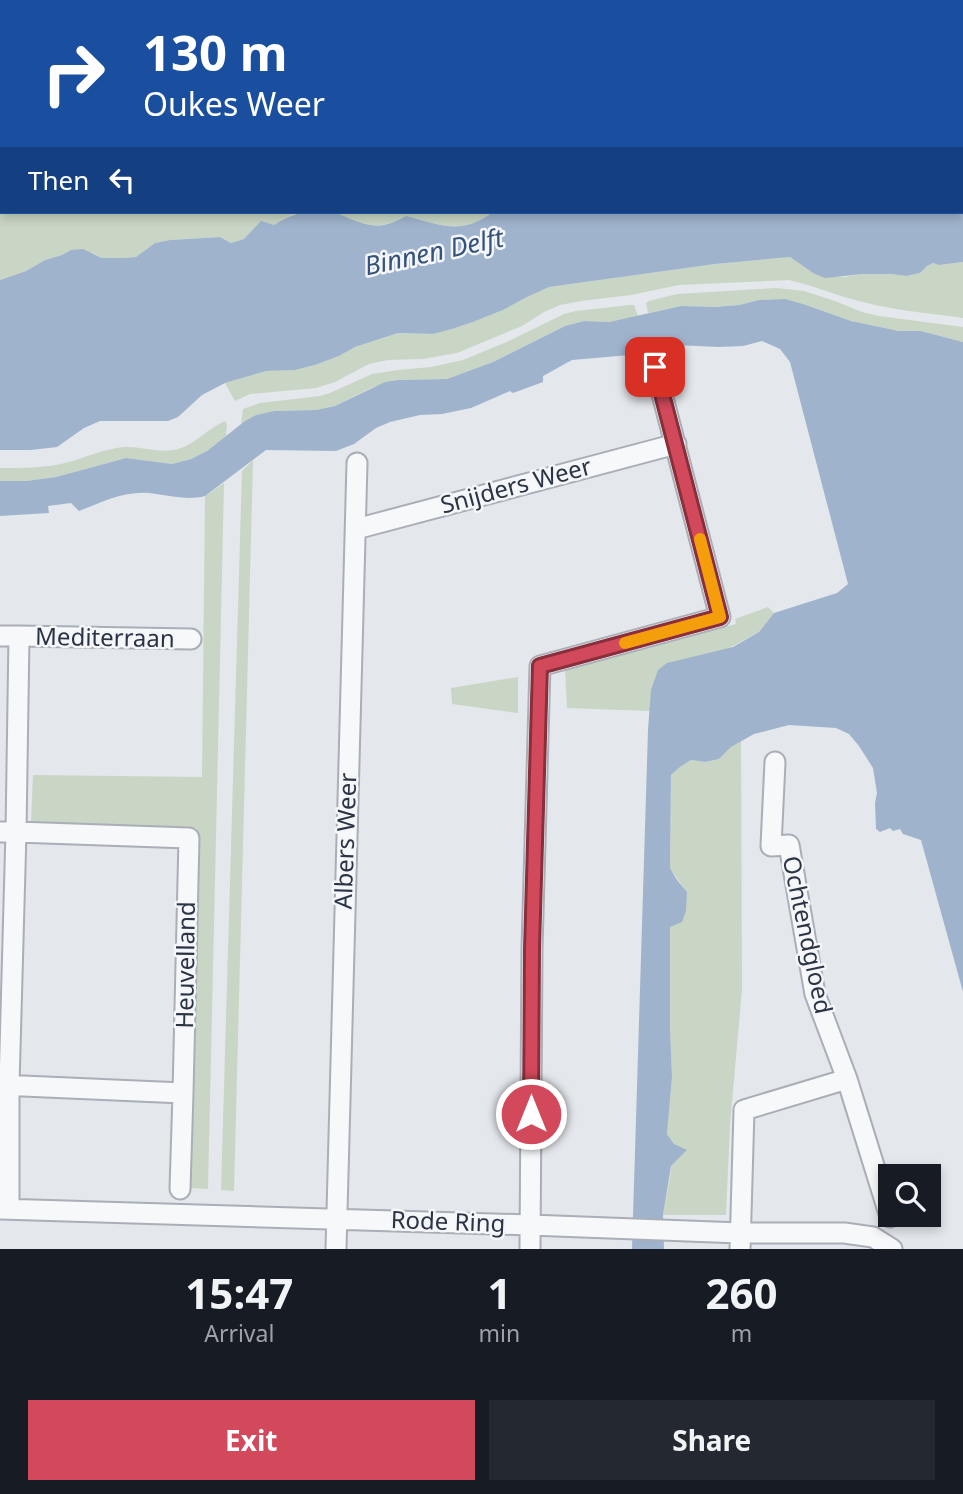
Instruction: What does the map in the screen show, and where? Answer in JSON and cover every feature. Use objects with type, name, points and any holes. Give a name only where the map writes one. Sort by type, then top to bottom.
[{"type":"street","points":[[530,1249],[532,949],[540,666],[720,617],[655,367]]},
{"type":"street","name":"Snijders Weer","points":[[356,529],[676,444]]},
{"type":"street","name":"Albers Weer","points":[[336,1249],[357,464]]},
{"type":"street","name":"Mediterraan","points":[[4,1209],[10,636],[191,639]]},
{"type":"street","name":"Ochtendgloed","points":[[775,762],[771,846],[789,845],[815,994],[847,1079],[878,1178]]},
{"type":"street","name":"Heuvelland","points":[[8,832],[189,838],[180,1189]]},
{"type":"street","points":[[740,1241],[744,1110],[847,1079]]},
{"type":"street","points":[[5,1085],[183,1093]]},
{"type":"street","name":"Rode Ring","points":[[4,1209],[629,1228],[675,1230],[740,1241],[844,1233],[873,1237],[892,1249]]},
{"type":"green space","points":[[0,214],[295,214],[274,225],[261,222],[244,239],[231,243],[220,237],[170,240],[155,243],[136,257],[124,258],[102,258],[93,253],[71,250],[0,280]]},
{"type":"green space","points":[[337,214],[490,214],[461,226],[440,225],[406,216],[377,225]]},
{"type":"green space","points":[[790,257],[813,273],[843,277],[863,274],[908,276],[920,273],[933,263],[939,265],[963,262],[963,318],[879,306],[789,280],[679,285],[560,305],[522,326],[457,353],[369,364],[335,382],[316,388],[250,394],[235,401],[225,383],[266,371],[295,370],[315,365],[355,347],[398,333],[433,334],[452,329],[503,310],[549,287],[715,264]]},
{"type":"green space","points":[[776,288],[804,291],[879,316],[963,327],[963,342],[921,331],[899,331],[851,321],[806,305],[759,300],[715,307],[681,306],[648,313],[646,303],[677,294]]},
{"type":"green space","points":[[634,305],[638,316],[609,322],[584,321],[565,326],[493,362],[447,379],[399,380],[373,387],[335,406],[316,410],[274,411],[256,415],[241,424],[243,409],[260,403],[320,396],[372,374],[463,360],[564,314]]},
{"type":"green space","points":[[225,421],[226,436],[207,451],[191,459],[172,464],[126,458],[56,477],[0,481],[0,468],[57,465],[124,447],[164,451],[178,449],[191,444]]},
{"type":"green space","points":[[253,460],[234,1191],[221,1190],[242,471]]},
{"type":"green space","points":[[224,483],[208,1189],[189,1188],[197,828],[31,823],[33,775],[202,777],[205,496]]},
{"type":"green space","points":[[768,607],[774,613],[759,632],[651,690],[650,711],[567,708],[565,669],[736,624],[735,619]]},
{"type":"green space","points":[[518,677],[518,713],[452,704],[451,688]]},
{"type":"green space","points":[[741,741],[742,989],[730,1125],[726,1215],[663,1215],[674,1144],[667,1134],[672,1077],[670,926],[687,893],[670,868],[671,775],[691,760],[705,762],[719,759]]},
{"type":"water","name":"Binnen Delft","points":[[298,214],[340,214],[378,226],[406,216],[451,226],[471,224],[490,214],[963,214],[963,262],[939,265],[933,263],[920,273],[907,276],[863,274],[825,278],[790,257],[715,264],[549,287],[503,310],[452,329],[433,334],[398,333],[355,347],[315,365],[295,370],[266,371],[225,383],[202,395],[178,417],[168,421],[100,421],[84,428],[57,447],[0,450],[0,280],[71,250],[83,249],[102,258],[124,258],[136,257],[155,243],[170,240],[220,237],[231,243],[244,239],[261,221],[274,225]]},
{"type":"water","points":[[785,299],[851,321],[899,331],[921,331],[963,342],[963,992],[921,840],[903,834],[900,829],[893,831],[890,828],[880,832],[876,829],[877,793],[873,768],[849,734],[836,728],[789,725],[754,734],[731,747],[719,759],[705,762],[691,760],[680,767],[671,775],[670,868],[687,892],[686,911],[682,922],[670,927],[672,1077],[667,1134],[674,1144],[687,1150],[671,1166],[663,1215],[664,1249],[632,1249],[651,690],[658,670],[667,663],[733,647],[759,632],[774,613],[837,593],[848,584],[790,362],[780,349],[762,341],[743,346],[719,347],[653,344],[630,355],[572,360],[543,376],[543,382],[513,393],[510,391],[471,408],[390,422],[376,428],[354,444],[336,451],[266,450],[205,496],[184,498],[140,493],[113,498],[79,511],[71,503],[48,506],[49,513],[0,516],[0,481],[56,477],[126,458],[172,464],[191,459],[207,451],[256,415],[335,406],[385,382],[447,379],[493,362],[565,326],[584,321],[609,322],[681,306],[715,307]]},
{"type":"slow traffic","points":[[625,643],[720,617],[700,539]]},
{"type":"route","points":[[531,1114],[532,949],[540,666],[720,617],[655,367]]}]
